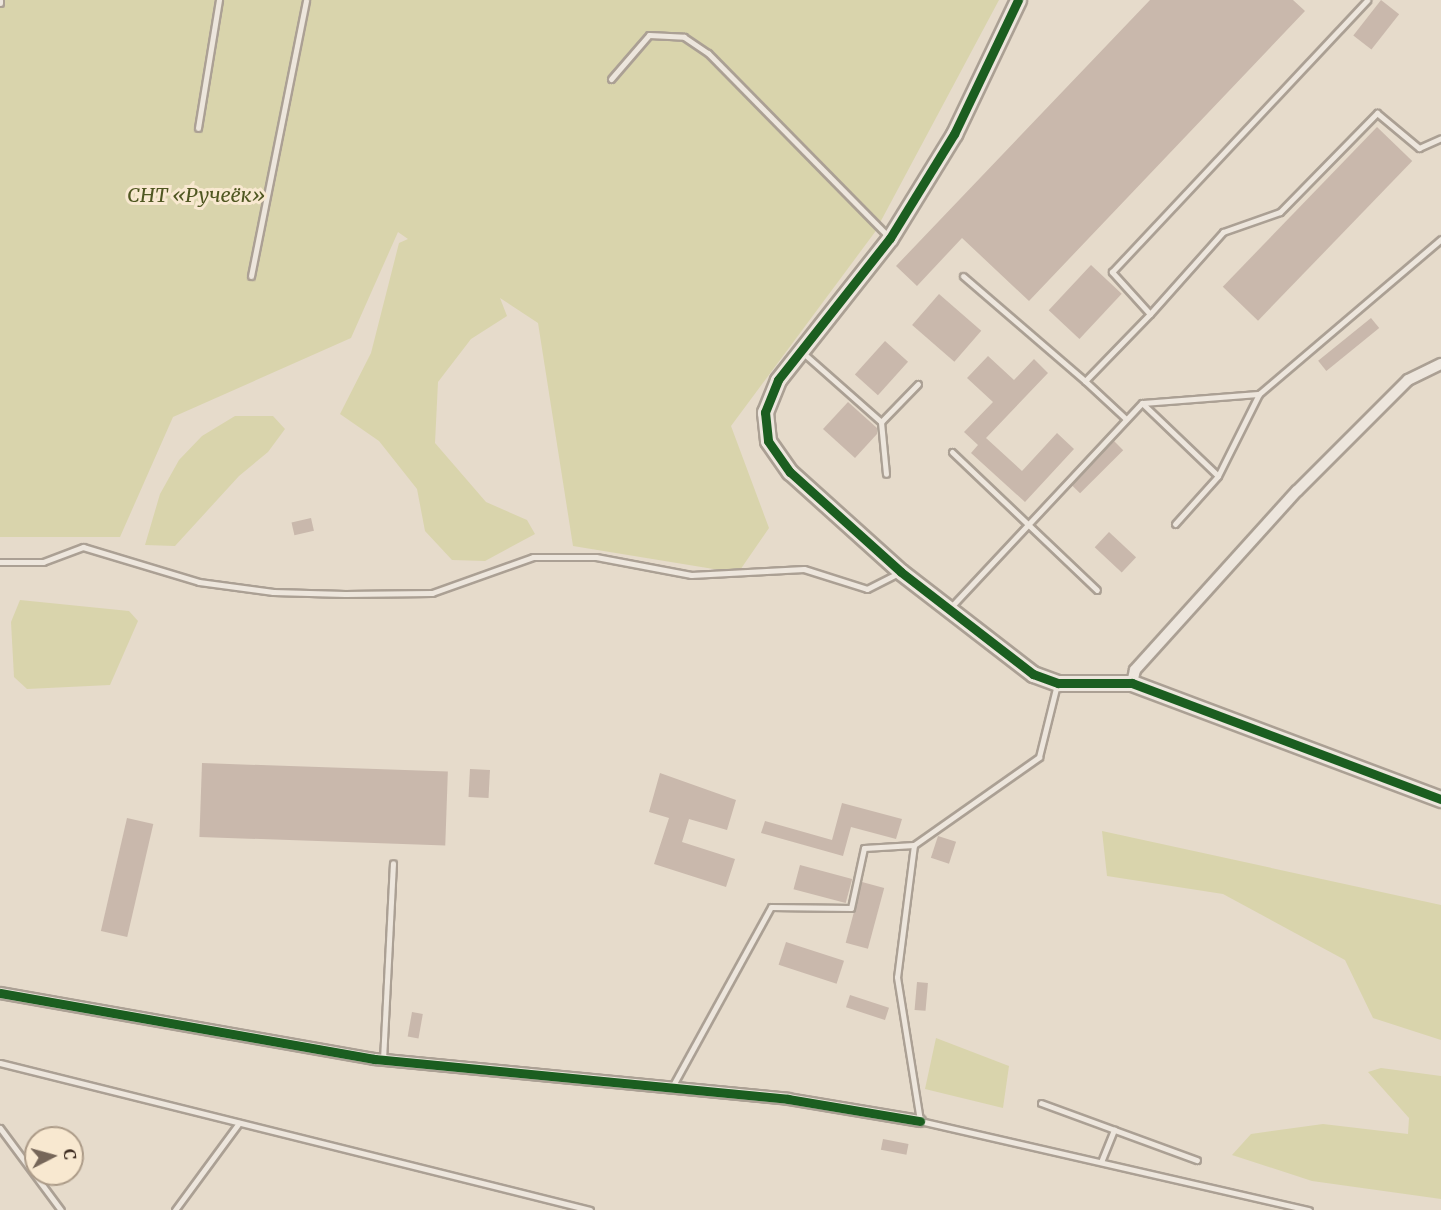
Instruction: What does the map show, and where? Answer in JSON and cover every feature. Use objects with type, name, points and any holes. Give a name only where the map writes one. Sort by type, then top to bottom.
[{"type":"street","points":[[1018,0],[954,134],[890,238],[778,380],[765,412],[768,441],[790,472],[901,572],[951,607],[1033,674],[1058,682],[1132,683],[1441,798]]},
{"type":"street","points":[[1132,683],[1135,670],[1297,491],[1408,380],[1441,364]]},
{"type":"street","points":[[0,993],[383,1060],[788,1099],[920,1121]]},
{"type":"lane","points":[[198,128],[219,0]]},
{"type":"lane","points":[[251,276],[306,0]]},
{"type":"lane","points":[[1150,314],[1112,272],[1367,0]]},
{"type":"lane","points":[[611,79],[649,35],[684,37],[708,53],[890,238]]},
{"type":"lane","points":[[1085,381],[1150,314],[1223,232],[1280,212],[1377,113],[1419,148],[1441,138]]},
{"type":"lane","points":[[1175,524],[1218,476],[1259,394],[1441,239]]},
{"type":"lane","points":[[963,276],[1126,419]]},
{"type":"lane","points":[[801,351],[881,422],[886,474]]},
{"type":"lane","points":[[881,422],[918,384]]},
{"type":"lane","points":[[951,607],[1142,403],[1259,394]]},
{"type":"lane","points":[[1142,403],[1218,476]]},
{"type":"lane","points":[[952,452],[1097,590]]},
{"type":"lane","points":[[0,562],[43,562],[83,547],[199,582],[273,592],[345,594],[432,593],[533,557],[596,557],[691,575],[804,569],[867,589],[901,572]]},
{"type":"lane","points":[[672,1087],[771,907],[851,908],[864,848],[914,845],[1039,757],[1058,682]]},
{"type":"lane","points":[[914,845],[897,978],[920,1121],[1309,1210]]},
{"type":"lane","points":[[383,1060],[393,863]]},
{"type":"lane","points":[[0,1063],[590,1210]]},
{"type":"lane","points":[[1041,1103],[1197,1160]]},
{"type":"lane","points":[[175,1210],[239,1123]]},
{"type":"lane","points":[[0,1128],[61,1210]]},
{"type":"lane","points":[[1101,1162],[1114,1130]]},
{"type":"green space","name":"СНТ «Ручеёк»","points":[[0,0],[999,0],[875,232],[731,426],[769,528],[738,573],[573,546],[538,323],[500,298],[507,316],[471,339],[438,382],[435,443],[486,502],[527,520],[535,534],[485,561],[452,560],[425,531],[417,489],[379,441],[340,414],[371,353],[399,243],[408,239],[398,232],[351,338],[173,417],[120,537],[0,537]]},
{"type":"green space","points":[[235,416],[273,416],[285,429],[268,452],[239,476],[175,546],[145,545],[160,494],[179,460],[202,436]]},
{"type":"green space","points":[[20,600],[129,611],[138,621],[110,685],[27,689],[14,677],[11,622]]},
{"type":"green space","points":[[1102,831],[1441,905],[1441,1040],[1373,1018],[1345,960],[1223,894],[1107,876]]},
{"type":"green space","points":[[936,1038],[1009,1066],[1003,1108],[925,1089]]},
{"type":"green space","points":[[1381,1068],[1441,1076],[1441,1199],[1312,1181],[1232,1155],[1251,1134],[1323,1124],[1408,1134],[1409,1118],[1368,1072]]},
{"type":"building","points":[[1150,0],[1293,0],[1305,11],[1029,301],[962,238],[917,286],[896,266]]},
{"type":"building","points":[[1381,0],[1399,14],[1371,50],[1353,35]]},
{"type":"building","points":[[1377,127],[1412,161],[1258,321],[1223,287]]},
{"type":"building","points":[[1091,265],[1122,294],[1079,339],[1049,310]]},
{"type":"building","points":[[939,294],[981,331],[954,362],[912,325]]},
{"type":"building","points":[[1371,318],[1379,328],[1326,371],[1318,361]]},
{"type":"building","points":[[885,341],[908,362],[878,395],[855,374]]},
{"type":"building","points":[[988,356],[1014,380],[1034,359],[1048,373],[986,438],[1022,471],[1057,433],[1074,449],[1025,502],[971,453],[978,445],[964,432],[993,402],[967,378]]},
{"type":"building","points":[[848,402],[877,428],[877,434],[855,458],[823,429]]},
{"type":"building","points":[[1114,441],[1123,450],[1080,493],[1071,484]]},
{"type":"building","points":[[311,518],[314,531],[294,535],[292,522]]},
{"type":"building","points":[[1109,532],[1136,557],[1122,573],[1095,547]]},
{"type":"building","points":[[202,763],[448,772],[445,846],[199,837]]},
{"type":"building","points":[[470,769],[490,770],[489,798],[469,797]]},
{"type":"building","points":[[660,773],[736,800],[727,830],[689,819],[682,842],[735,859],[726,887],[654,864],[669,818],[649,812]]},
{"type":"building","points":[[842,803],[902,819],[896,839],[851,827],[843,856],[761,833],[765,821],[832,840]]},
{"type":"building","points":[[127,818],[153,824],[127,937],[101,931]]},
{"type":"building","points":[[938,836],[956,842],[949,864],[931,858]]},
{"type":"building","points":[[800,865],[852,879],[846,903],[794,889]]},
{"type":"building","points":[[862,882],[884,888],[868,949],[846,943]]},
{"type":"building","points":[[786,942],[844,961],[837,984],[779,965]]},
{"type":"building","points":[[917,982],[928,983],[926,1011],[915,1010]]},
{"type":"building","points":[[850,995],[889,1008],[885,1020],[846,1007]]},
{"type":"building","points":[[412,1012],[423,1014],[418,1039],[408,1037]]},
{"type":"building","points":[[883,1139],[909,1144],[906,1155],[881,1150]]},
{"type":"cycle path","points":[[1018,0],[954,134],[890,238],[778,380],[765,412],[768,441],[790,472],[901,572],[1033,674],[1058,683],[1132,683],[1441,799]]},
{"type":"cycle path","points":[[0,993],[374,1059],[788,1099],[920,1121]]}]
